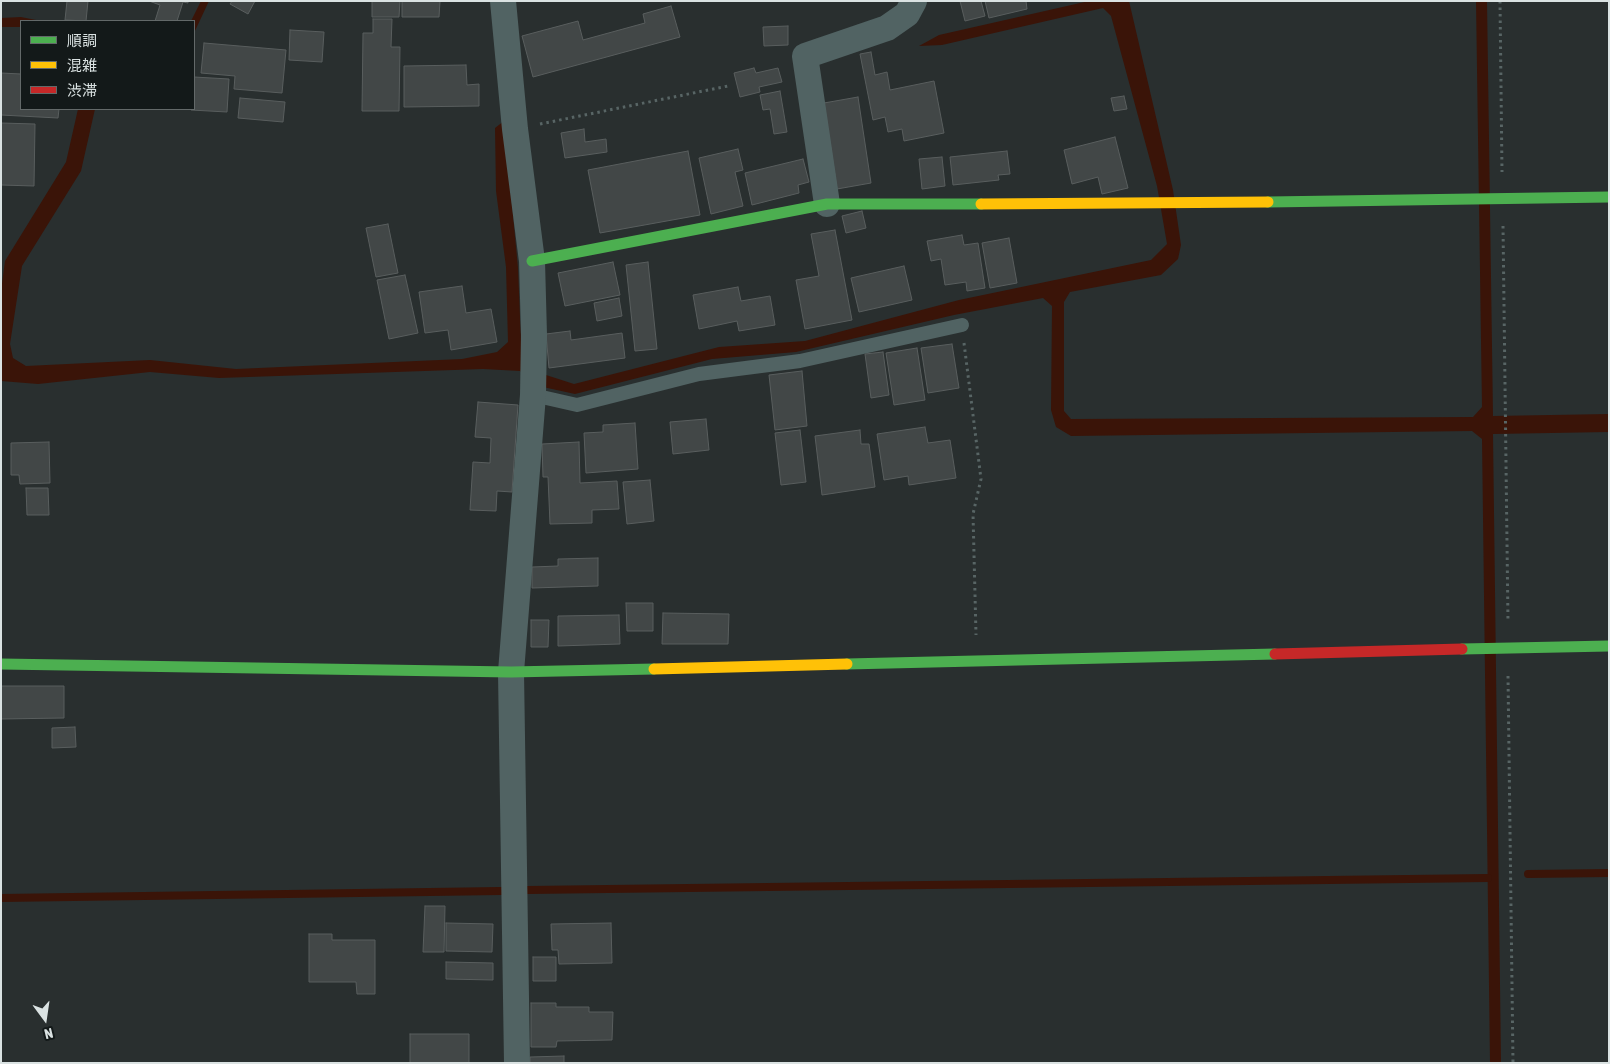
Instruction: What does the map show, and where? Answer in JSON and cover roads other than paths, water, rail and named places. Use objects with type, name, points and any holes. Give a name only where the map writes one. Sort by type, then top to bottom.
[{"type":"street","points":[[503,1],[515,129],[532,261],[534,360],[511,672],[517,1063]]},
{"type":"street","points":[[827,204],[805,56],[887,28],[907,14],[914,1]]},
{"type":"street","points":[[532,261],[827,204],[1178,203],[1609,197]]},
{"type":"street","points":[[1,664],[511,672],[1609,646]]},
{"type":"lane","points":[[533,390],[577,405],[699,374],[800,361],[962,325]]},
{"type":"waterway","points":[[1528,874],[1609,873]]},
{"type":"waterway","points":[[528,890],[1488,878]]},
{"type":"waterway","points":[[1,898],[501,891]]}]
